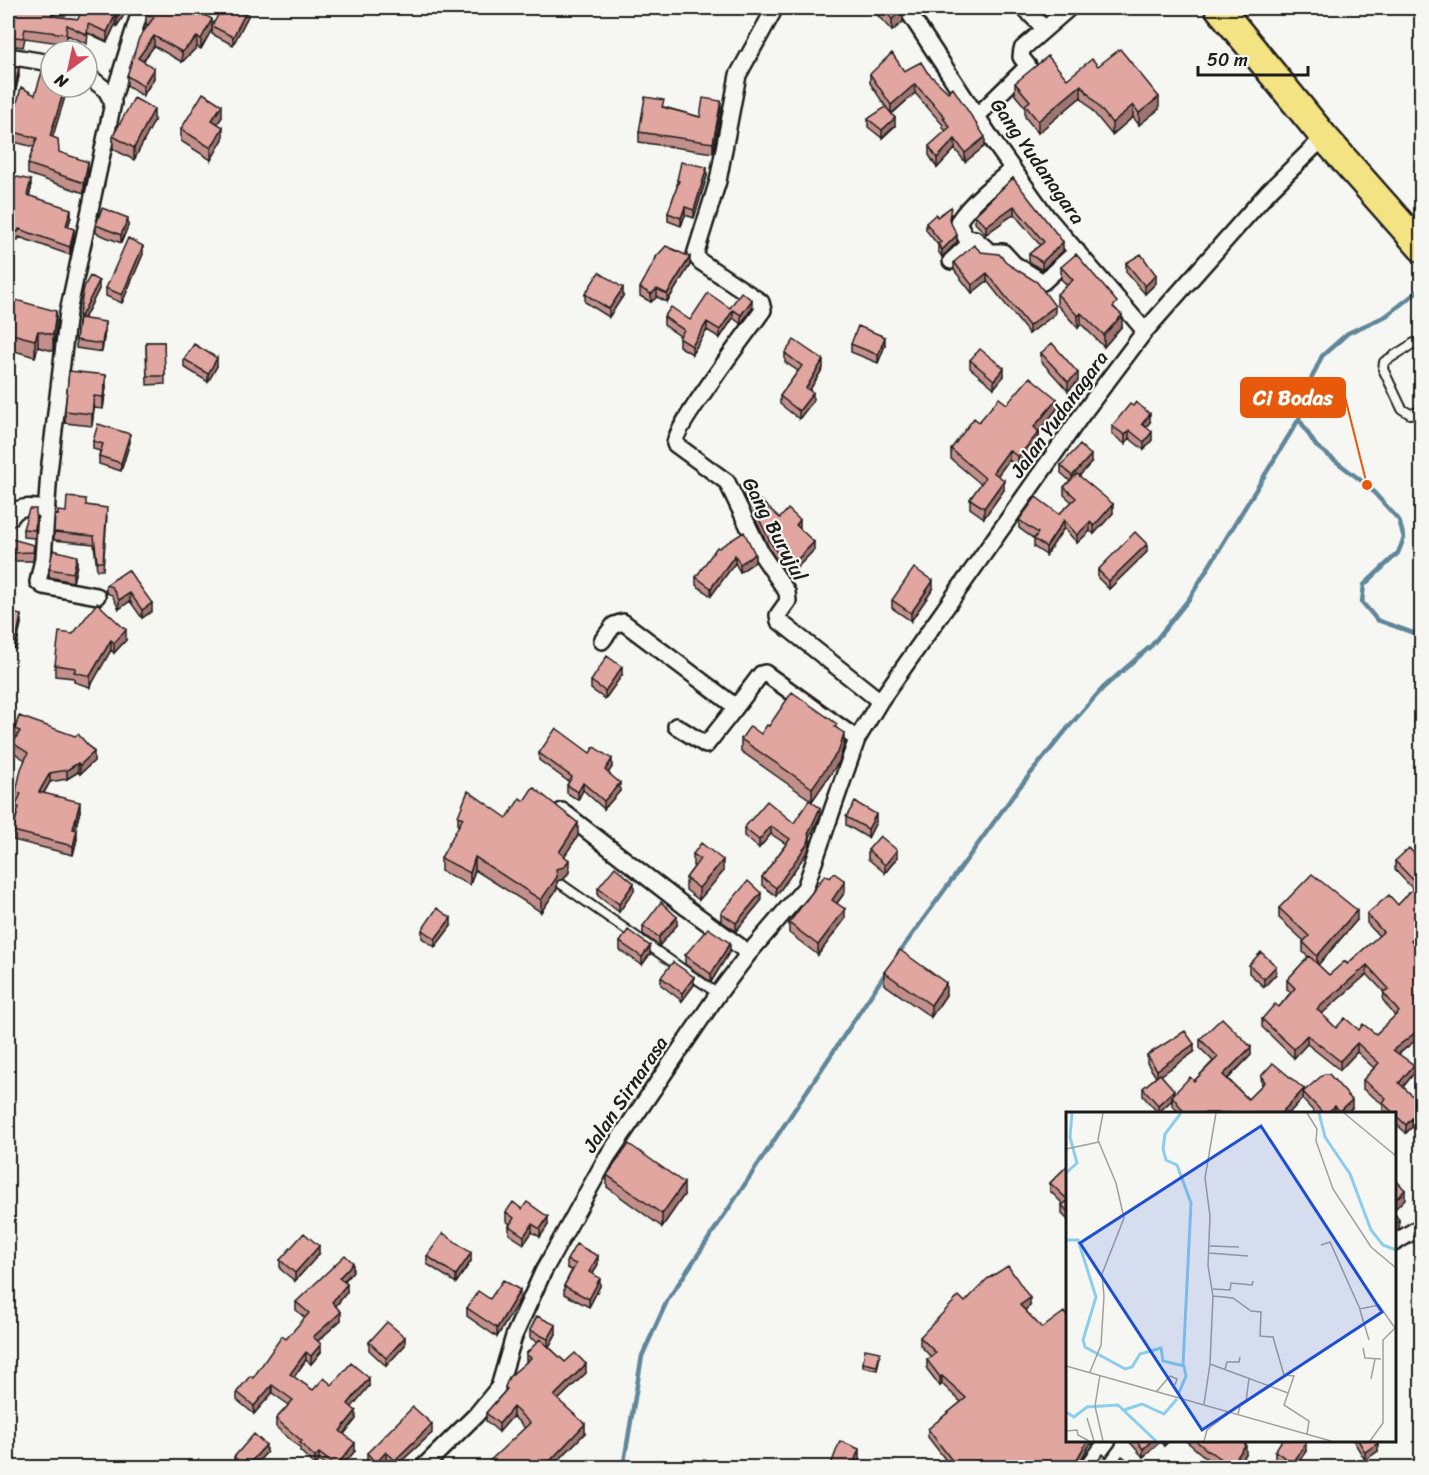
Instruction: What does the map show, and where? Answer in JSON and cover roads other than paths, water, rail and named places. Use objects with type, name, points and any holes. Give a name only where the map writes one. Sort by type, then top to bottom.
[{"type":"highway","points":[[1219,8],[1324,136],[1422,248]]},
{"type":"street","points":[[98,596],[43,586],[38,582],[43,559],[68,312],[113,98],[141,8]]},
{"type":"street","name":"Gang Burujul","points":[[775,8],[738,75],[718,181],[695,255],[701,262],[764,306],[687,418],[675,439],[675,444],[727,482],[762,555],[787,592],[788,601],[778,615],[779,621],[880,701]]},
{"type":"street","name":"Gang Yudanagara","points":[[906,8],[1047,217],[1145,331]]},
{"type":"street","points":[[1024,8],[1045,29]]},
{"type":"street","points":[[978,115],[1028,66],[1021,57],[1022,49],[1069,8]]},
{"type":"street","points":[[8,56],[39,61]]},
{"type":"street","points":[[99,86],[113,98]]},
{"type":"street","name":"Jalan Yudanagara","points":[[857,739],[880,701],[1081,416],[1145,331],[1269,191],[1324,136]]},
{"type":"street","points":[[1013,169],[991,190],[979,196],[958,222],[966,238],[975,239],[990,252],[1003,252],[1014,264],[1043,282],[1077,251]]},
{"type":"street","points":[[951,261],[975,239]]},
{"type":"street","points":[[11,517],[23,507],[47,509]]},
{"type":"street","points":[[602,642],[614,625],[623,622],[736,707]]},
{"type":"street","points":[[676,726],[706,746],[764,673],[857,739]]},
{"type":"street","name":"Jalan Sirnarasa","points":[[422,1467],[476,1415],[499,1387],[514,1336],[543,1272],[602,1166],[718,994],[749,952],[805,888],[857,739]]},
{"type":"street","points":[[551,801],[687,908],[749,952]]},
{"type":"street","points":[[1396,1242],[1422,1226]]},
{"type":"street","points":[[1087,1467],[1106,1442]]},
{"type":"lane","points":[[1414,343],[1384,362],[1383,369],[1402,409],[1410,414],[1422,411]]},
{"type":"lane","points":[[561,884],[718,994]]},
{"type":"waterway","points":[[1422,288],[1386,316],[1348,333],[1322,356],[1308,386],[1299,419],[1316,446],[1367,485],[1399,520],[1404,538],[1398,553],[1364,585],[1362,602],[1377,620],[1422,636]]},
{"type":"waterway","points":[[898,954],[1018,789],[1072,723],[1103,688],[1152,645],[1189,599],[1299,419]]},
{"type":"waterway","points":[[623,1468],[642,1356],[667,1301],[887,971]]},
{"type":"place","name":"Ci Bodas","points":[[1367,485]]}]
